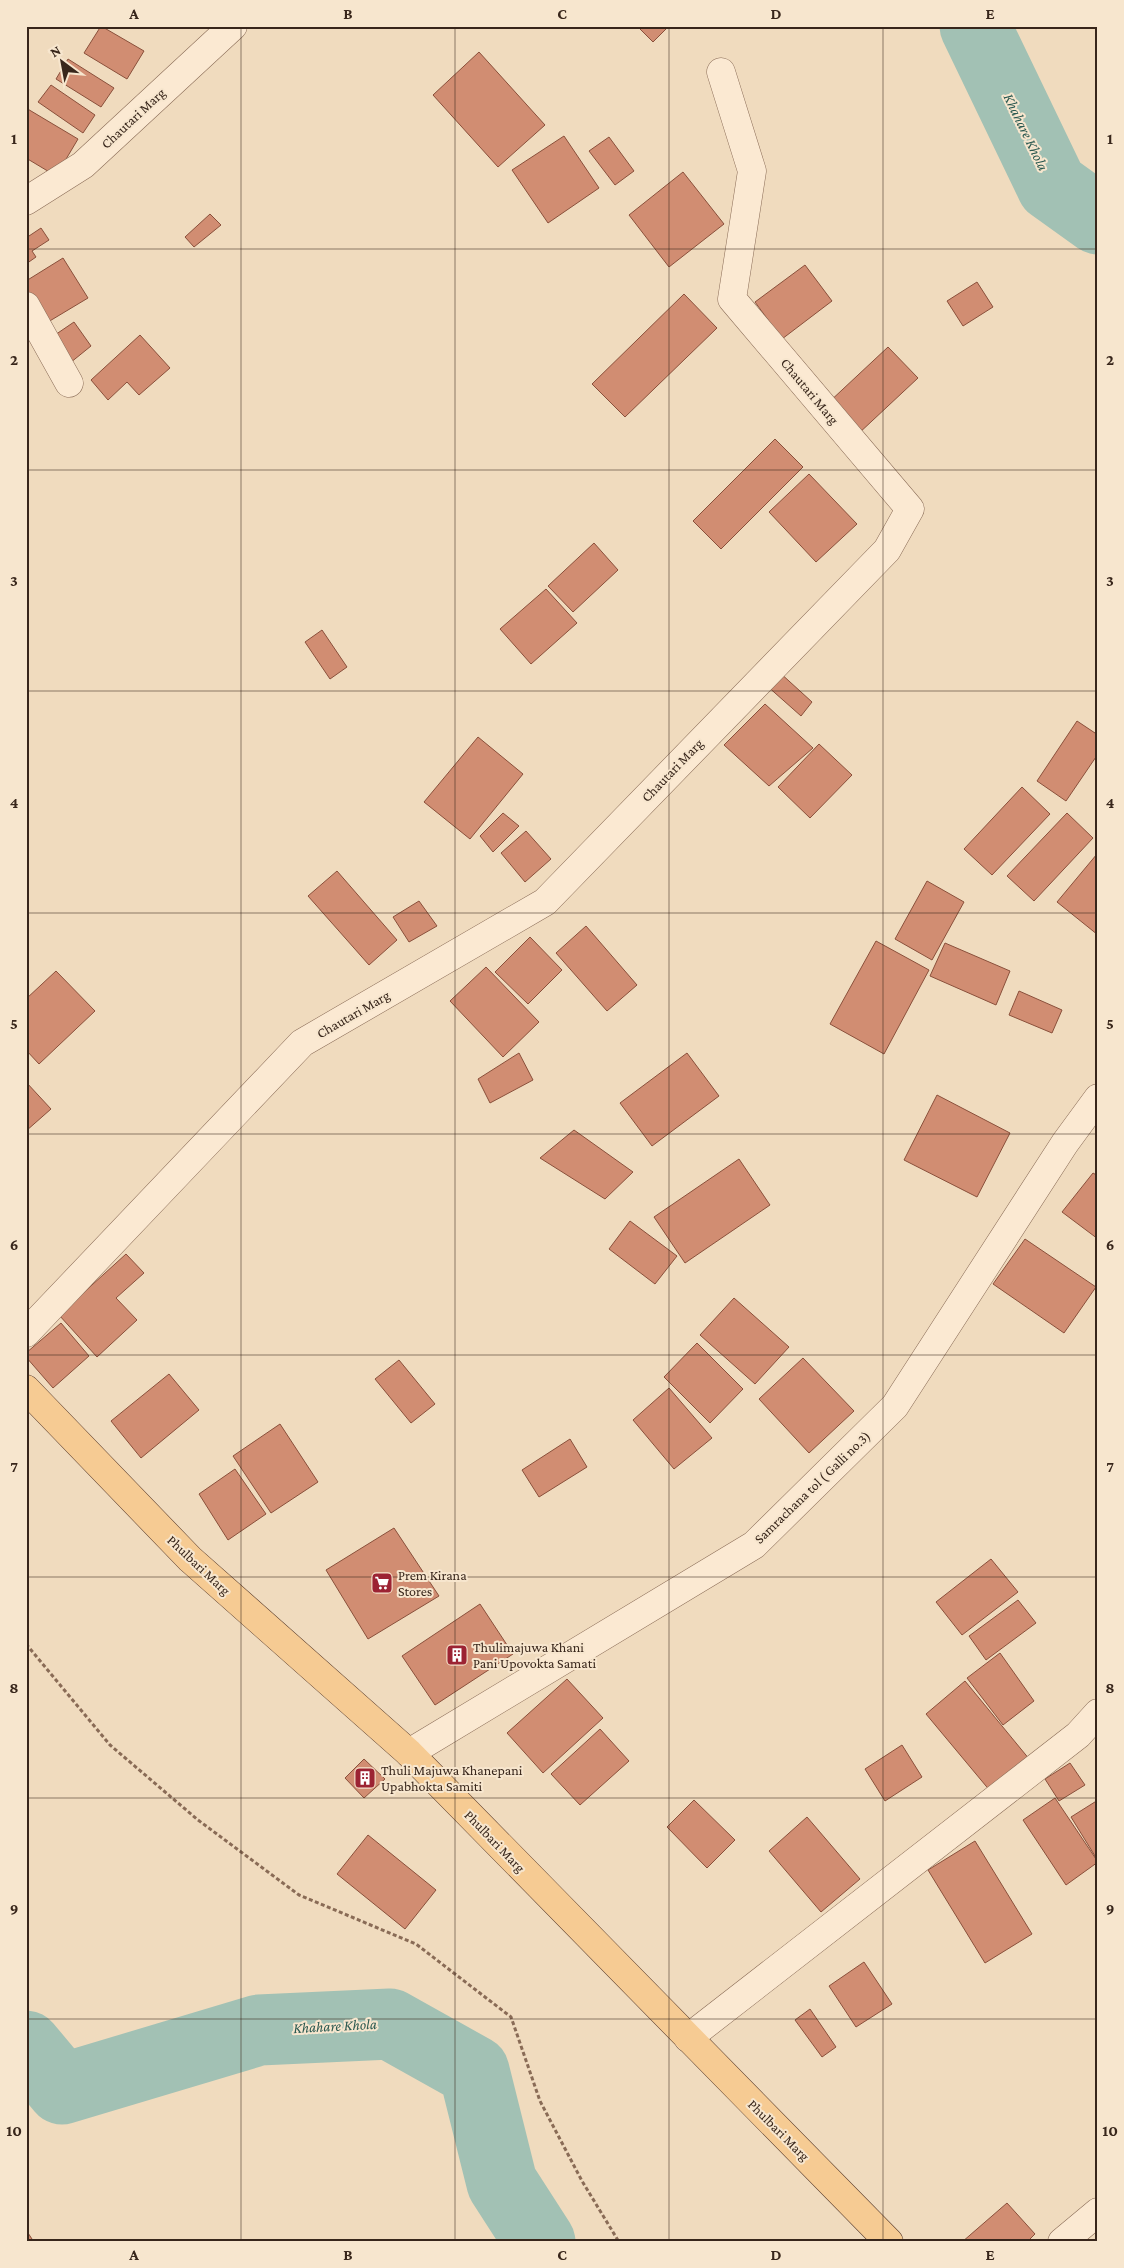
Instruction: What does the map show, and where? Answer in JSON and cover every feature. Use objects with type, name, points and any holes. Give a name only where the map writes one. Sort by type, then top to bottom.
[{"type":"main road","name":"Phulbari Marg","points":[[26,1389],[190,1559],[409,1753],[889,2242]]},
{"type":"street","name":"Chautari Marg","points":[[26,201],[83,165],[233,26]]},
{"type":"street","name":"Chautari Marg","points":[[26,1333],[302,1043],[545,902],[887,550],[910,509],[732,299],[752,171],[721,72]]},
{"type":"street","points":[[26,306],[69,383]]},
{"type":"street","name":"Samrachana tol ( Galli no.3)","points":[[409,1753],[754,1545],[895,1406],[1065,1143],[1098,1098]]},
{"type":"street","points":[[688,2038],[1078,1735],[1098,1713]]},
{"type":"street","points":[[1062,2242],[1098,2212]]},
{"type":"path","points":[[26,1644],[110,1745],[198,1820],[299,1895],[416,1944],[511,2017],[540,2101],[582,2181],[619,2242]]},
{"type":"building","points":[[101,26],[144,51],[127,79],[84,53]]},
{"type":"building","points":[[637,26],[669,26],[653,42]]},
{"type":"building","points":[[479,52],[545,125],[498,167],[433,95]]},
{"type":"building","points":[[68,59],[114,88],[101,107],[56,79]]},
{"type":"building","points":[[51,85],[95,115],[83,133],[38,102]]},
{"type":"building","points":[[26,108],[78,139],[56,176],[26,158]]},
{"type":"building","points":[[564,136],[599,188],[548,223],[512,170]]},
{"type":"building","points":[[609,137],[634,171],[615,185],[589,151]]},
{"type":"building","points":[[683,172],[724,224],[669,267],[629,215]]},
{"type":"building","points":[[210,214],[221,225],[194,247],[185,237]]},
{"type":"building","points":[[41,228],[49,240],[32,251],[36,257],[26,264],[26,238]]},
{"type":"building","points":[[63,258],[88,298],[48,322],[26,289],[26,281]]},
{"type":"building","points":[[805,265],[832,301],[782,339],[755,302]]},
{"type":"building","points":[[977,282],[993,307],[963,326],[947,301]]},
{"type":"building","points":[[684,294],[717,328],[625,417],[592,384]]},
{"type":"building","points":[[74,322],[91,346],[70,363],[52,337]]},
{"type":"building","points":[[140,335],[170,368],[139,395],[127,382],[108,400],[91,380]]},
{"type":"building","points":[[888,347],[918,378],[857,435],[827,404]]},
{"type":"building","points":[[775,439],[803,467],[721,549],[693,521]]},
{"type":"building","points":[[809,474],[857,524],[816,562],[769,512]]},
{"type":"building","points":[[594,543],[618,570],[573,612],[548,586]]},
{"type":"building","points":[[546,589],[577,623],[531,664],[500,629]]},
{"type":"building","points":[[322,630],[347,667],[330,679],[305,642]]},
{"type":"building","points":[[778,671],[812,702],[801,716],[766,685]]},
{"type":"building","points":[[765,704],[813,748],[769,786],[724,745]]},
{"type":"building","points":[[1077,721],[1098,735],[1098,754],[1066,801],[1037,781]]},
{"type":"building","points":[[478,737],[523,774],[470,839],[424,802]]},
{"type":"building","points":[[819,744],[852,775],[810,818],[778,787]]},
{"type":"building","points":[[1022,787],[1050,814],[992,875],[964,849]]},
{"type":"building","points":[[503,813],[519,826],[493,852],[480,836]]},
{"type":"building","points":[[1067,813],[1093,838],[1034,901],[1007,876]]},
{"type":"building","points":[[526,831],[551,859],[525,882],[501,853]]},
{"type":"building","points":[[1098,855],[1098,935],[1057,902]]},
{"type":"building","points":[[337,871],[397,940],[369,965],[308,896]]},
{"type":"building","points":[[927,881],[964,902],[932,960],[895,939]]},
{"type":"building","points":[[419,901],[437,926],[409,942],[393,917]]},
{"type":"building","points":[[586,926],[637,985],[607,1011],[556,953]]},
{"type":"building","points":[[530,937],[562,970],[528,1004],[495,972]]},
{"type":"building","points":[[876,941],[929,970],[884,1054],[830,1024]]},
{"type":"building","points":[[945,943],[1010,971],[996,1005],[930,976]]},
{"type":"building","points":[[486,967],[539,1022],[503,1057],[450,1001]]},
{"type":"building","points":[[56,971],[95,1011],[39,1064],[26,1050],[26,999]]},
{"type":"building","points":[[1019,991],[1062,1010],[1052,1033],[1009,1015]]},
{"type":"building","points":[[519,1053],[533,1080],[490,1103],[478,1079]]},
{"type":"building","points":[[687,1053],[719,1096],[652,1146],[620,1103]]},
{"type":"building","points":[[26,1082],[51,1109],[26,1131]]},
{"type":"building","points":[[937,1095],[1010,1133],[977,1197],[904,1160]]},
{"type":"building","points":[[574,1130],[633,1172],[605,1199],[540,1158]]},
{"type":"building","points":[[739,1159],[770,1205],[685,1263],[654,1217]]},
{"type":"building","points":[[1093,1173],[1098,1176],[1098,1239],[1062,1212]]},
{"type":"building","points":[[630,1221],[677,1256],[655,1284],[609,1249]]},
{"type":"building","points":[[1025,1239],[1096,1287],[1064,1333],[993,1284]]},
{"type":"building","points":[[126,1254],[144,1273],[116,1298],[137,1320],[97,1357],[59,1315]]},
{"type":"building","points":[[734,1298],[789,1347],[755,1384],[700,1335]]},
{"type":"building","points":[[61,1323],[89,1356],[53,1388],[26,1357],[26,1353]]},
{"type":"building","points":[[697,1343],[743,1389],[710,1423],[664,1377]]},
{"type":"building","points":[[803,1358],[854,1411],[809,1453],[759,1399]]},
{"type":"building","points":[[399,1360],[435,1404],[411,1423],[375,1379]]},
{"type":"building","points":[[169,1374],[199,1410],[141,1458],[111,1421]]},
{"type":"building","points":[[669,1388],[712,1438],[674,1469],[633,1420]]},
{"type":"building","points":[[280,1424],[318,1482],[271,1513],[233,1456]]},
{"type":"building","points":[[570,1439],[587,1467],[539,1497],[522,1470]]},
{"type":"building","points":[[235,1469],[266,1514],[228,1540],[199,1494]]},
{"type":"building","name":"Prem Kirana Stores","points":[[394,1528],[439,1596],[368,1639],[326,1570]]},
{"type":"building","points":[[991,1559],[1018,1592],[962,1635],[936,1602]]},
{"type":"building","points":[[1018,1600],[1036,1623],[986,1660],[969,1636]]},
{"type":"building","name":"Thulimajuwa Khani Pani Upovokta Samati","points":[[480,1604],[513,1654],[435,1705],[402,1656]]},
{"type":"building","points":[[1000,1653],[1034,1701],[1003,1725],[967,1678]]},
{"type":"building","points":[[567,1679],[603,1718],[543,1773],[507,1733]]},
{"type":"building","points":[[965,1681],[1030,1760],[991,1792],[926,1714]]},
{"type":"building","points":[[600,1729],[629,1761],[580,1805],[551,1774]]},
{"type":"building","points":[[902,1745],[922,1777],[885,1801],[865,1769]]},
{"type":"building","name":"Thuli Majuwa Khanepani Upabhokta Samiti","points":[[364,1759],[385,1779],[364,1798],[345,1778]]},
{"type":"building","points":[[1070,1763],[1085,1785],[1059,1801],[1045,1779]]},
{"type":"building","points":[[1055,1798],[1098,1862],[1066,1885],[1023,1820]]},
{"type":"building","points":[[694,1800],[735,1840],[707,1868],[667,1827]]},
{"type":"building","points":[[1098,1800],[1098,1854],[1095,1856],[1071,1817]]},
{"type":"building","points":[[807,1817],[860,1879],[821,1912],[769,1851]]},
{"type":"building","points":[[368,1835],[436,1890],[405,1929],[337,1874]]},
{"type":"building","points":[[975,1841],[1032,1934],[985,1963],[928,1870]]},
{"type":"building","points":[[864,1962],[892,2004],[856,2027],[829,1986]]},
{"type":"building","points":[[810,2009],[836,2047],[822,2057],[795,2020]]},
{"type":"building","points":[[1007,2203],[1035,2234],[1027,2242],[962,2242]]},
{"type":"building","points":[[26,2230],[34,2242],[26,2242]]},
{"type":"waterway","name":"Khahare Khola","points":[[975,26],[1052,186],[1098,219]]},
{"type":"waterway","name":"Khahare Khola","points":[[26,2046],[62,2089],[259,2030],[390,2024],[474,2071],[502,2183],[540,2242]]},
{"type":"place","name":"Prem Kirana Stores","points":[[382,1583]]},
{"type":"place","name":"Thulimajuwa Khani Pani Upovokta Samati","points":[[457,1655]]},
{"type":"place","name":"Thuli Majuwa Khanepani Upabhokta Samiti","points":[[365,1778]]}]
